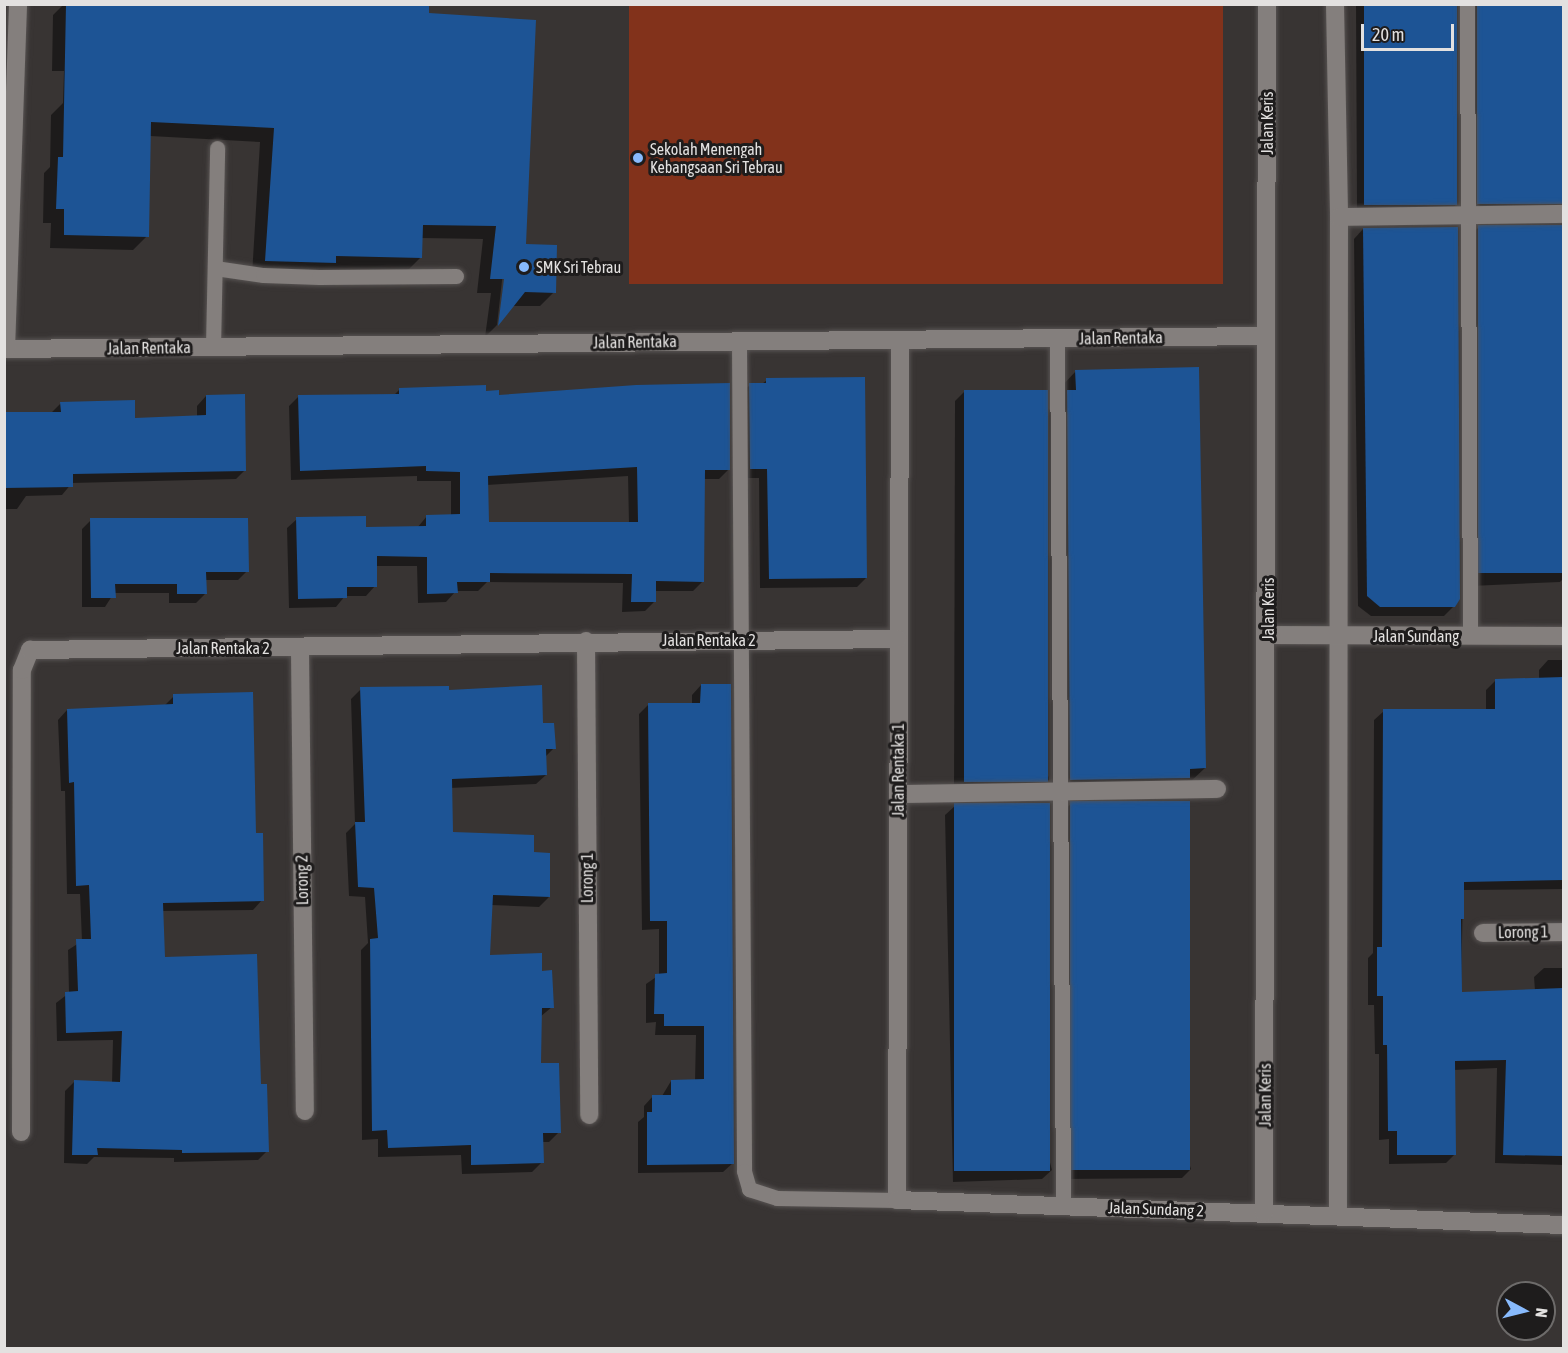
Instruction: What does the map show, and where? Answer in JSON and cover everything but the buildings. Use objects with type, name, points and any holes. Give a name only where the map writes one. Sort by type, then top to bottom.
[{"type":"street","points":[[5,349],[18,4]]},
{"type":"street","name":"Jalan Keris","points":[[1264,1214],[1268,636],[1267,4]]},
{"type":"street","points":[[1335,4],[1339,217],[1336,635],[1338,1216]]},
{"type":"street","points":[[1339,217],[1468,217],[1563,213]]},
{"type":"street","name":"Jalan Rentaka","points":[[5,349],[1266,336]]},
{"type":"street","name":"Jalan Rentaka 1","points":[[897,1200],[900,340]]},
{"type":"street","name":"Jalan Sundang","points":[[1268,636],[1563,636]]},
{"type":"street","name":"Jalan Rentaka 2","points":[[21,1132],[22,670],[30,650],[300,649],[586,641],[898,639]]},
{"type":"street","name":"Lorong 1","points":[[586,641],[589,1115]]},
{"type":"street","name":"Lorong 2","points":[[300,649],[305,1112]]},
{"type":"street","points":[[898,794],[1217,789]]},
{"type":"street","name":"Lorong 1","points":[[1483,933],[1563,932]]},
{"type":"street","name":"Jalan Sundang 2","points":[[897,1200],[1563,1225]]},
{"type":"lane","points":[[1467,4],[1470,636]]},
{"type":"lane","points":[[213,347],[217,148]]},
{"type":"lane","points":[[214,267],[263,275],[456,276]]},
{"type":"lane","points":[[1057,338],[1063,1206]]},
{"type":"lane","points":[[739,341],[741,640]]},
{"type":"lane","name":"Jalan Sundang 2","points":[[741,640],[744,1171],[749,1189],[777,1198],[897,1200]]},
{"type":"shaded area","points":[[629,5],[1223,5],[1223,284],[629,284]]},
{"type":"place","name":"Sekolah Menengah Kebangsaan Sri Tebrau","points":[[638,158]]},
{"type":"place","name":"SMK Sri Tebrau","points":[[524,267]]}]
